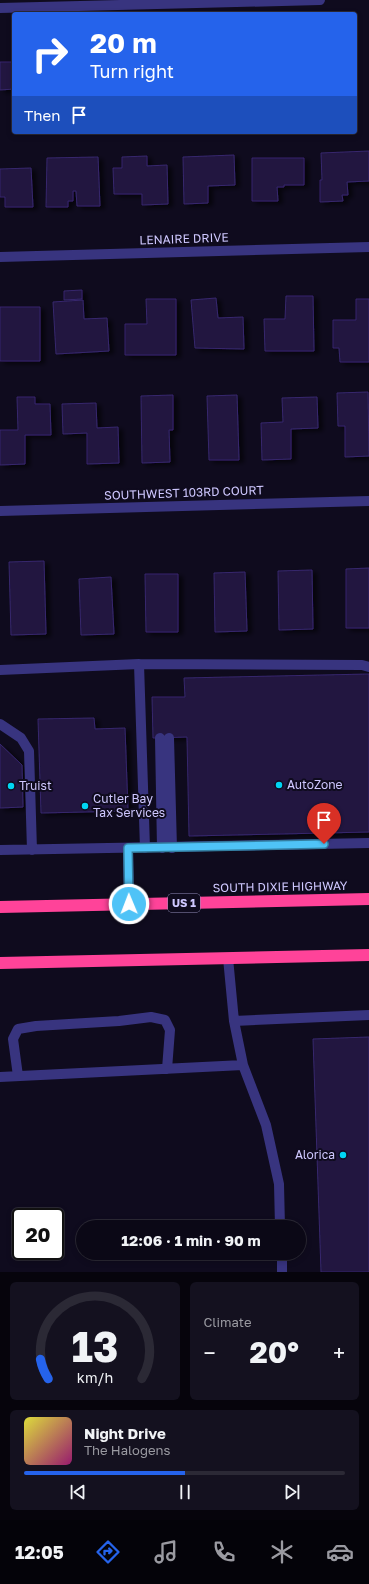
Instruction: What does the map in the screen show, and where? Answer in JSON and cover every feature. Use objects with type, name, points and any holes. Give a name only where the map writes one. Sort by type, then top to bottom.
[{"type":"highway","name":"SOUTH DIXIE HIGHWAY","points":[[0,908],[369,899]]},
{"type":"highway","points":[[0,963],[369,955]]},
{"type":"street","points":[[0,8],[320,0]]},
{"type":"street","name":"LENAIRE DRIVE","points":[[0,257],[369,246]]},
{"type":"street","name":"SOUTHWEST 103RD COURT","points":[[0,511],[369,501]]},
{"type":"street","points":[[139,664],[145,848]]},
{"type":"street","points":[[0,670],[139,664],[362,665],[369,667]]},
{"type":"street","points":[[0,724],[21,738],[29,751],[32,850]]},
{"type":"street","points":[[162,848],[165,738],[172,848]]},
{"type":"street","points":[[0,850],[172,848],[369,843]]},
{"type":"street","points":[[128,848],[129,904]]},
{"type":"street","points":[[228,958],[234,1021],[243,1065],[265,1118],[279,1184],[280,1220]]},
{"type":"street","points":[[234,1021],[369,1015]]},
{"type":"street","points":[[18,1076],[13,1039],[18,1029],[36,1026],[119,1022],[151,1017],[165,1020],[170,1030],[168,1069]]},
{"type":"street","points":[[0,1077],[243,1065]]},
{"type":"street","points":[[282,1260],[282,1272]]},
{"type":"building","points":[[0,62],[12,62],[12,89],[0,90]]},
{"type":"building","points":[[369,151],[369,181],[347,182],[348,195],[342,195],[343,201],[320,202],[320,180],[322,180],[321,153]]},
{"type":"building","points":[[234,155],[235,185],[208,186],[208,203],[184,204],[183,157]]},
{"type":"building","points":[[147,156],[147,166],[167,165],[168,204],[142,205],[142,194],[114,194],[113,168],[122,168],[122,157]]},
{"type":"building","points":[[98,157],[100,206],[77,206],[76,191],[73,191],[73,201],[68,201],[68,207],[46,207],[47,158]]},
{"type":"building","points":[[252,158],[304,158],[304,185],[284,185],[284,187],[277,187],[278,201],[252,201]]},
{"type":"building","points":[[31,168],[33,207],[5,207],[5,197],[0,197],[0,169]]},
{"type":"building","points":[[82,290],[82,299],[64,300],[64,291]]},
{"type":"building","points":[[286,296],[313,296],[314,351],[265,351],[264,319],[285,319]]},
{"type":"building","points":[[216,298],[218,318],[243,317],[244,349],[195,348],[191,300]]},
{"type":"building","points":[[146,299],[176,299],[176,355],[125,355],[125,324],[147,324]]},
{"type":"building","points":[[356,299],[369,299],[369,362],[340,362],[339,348],[333,348],[333,320],[356,320]]},
{"type":"building","points":[[83,300],[84,319],[107,318],[109,351],[56,354],[53,302]]},
{"type":"building","points":[[0,307],[40,307],[40,361],[0,361]]},
{"type":"building","points":[[368,392],[369,456],[345,457],[345,426],[338,426],[337,393]]},
{"type":"building","points":[[173,395],[173,430],[169,430],[170,462],[142,463],[141,396]]},
{"type":"building","points":[[237,395],[239,460],[209,460],[207,396]]},
{"type":"building","points":[[17,397],[35,397],[35,404],[50,404],[51,435],[25,435],[25,464],[0,465],[0,430],[18,430]]},
{"type":"building","points":[[317,397],[318,428],[291,429],[291,459],[262,460],[261,423],[283,422],[282,398]]},
{"type":"building","points":[[96,403],[97,428],[118,427],[119,463],[87,464],[87,433],[63,434],[62,404]]},
{"type":"building","points":[[44,561],[46,634],[11,635],[9,562]]},
{"type":"building","points":[[369,568],[369,628],[346,628],[346,569]]},
{"type":"building","points":[[312,570],[313,629],[279,630],[278,571]]},
{"type":"building","points":[[245,572],[247,631],[215,632],[214,573]]},
{"type":"building","points":[[145,574],[178,574],[178,632],[146,632]]},
{"type":"building","points":[[111,577],[114,634],[81,635],[79,579]]},
{"type":"building","name":"AutoZone","points":[[369,674],[369,832],[189,836],[187,737],[153,738],[152,697],[185,697],[184,678]]},
{"type":"building","points":[[94,718],[95,729],[125,728],[128,811],[41,813],[38,719]]},
{"type":"building","name":"Truist","points":[[0,744],[22,765],[23,807],[0,808]]},
{"type":"building","name":"Alorica","points":[[369,1037],[369,1272],[321,1272],[313,1039]]},
{"type":"place","name":"AutoZone","points":[[279,785]]},
{"type":"place","name":"Truist","points":[[11,786]]},
{"type":"place","name":"Cutler Bay Tax Services","points":[[85,806]]},
{"type":"place","name":"Alorica","points":[[343,1155]]},
{"type":"route","points":[[129,904],[128,848],[324,844]]}]
